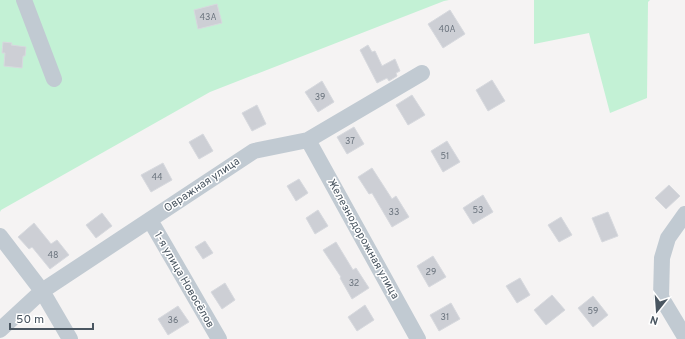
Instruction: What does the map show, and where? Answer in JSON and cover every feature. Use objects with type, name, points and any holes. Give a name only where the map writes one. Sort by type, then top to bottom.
[{"type":"street","points":[[24,0],[54,79]]},
{"type":"street","name":"Овражная улица","points":[[0,330],[42,291],[254,151],[308,140],[422,73]]},
{"type":"street","name":"Железнодорожная улица","points":[[308,140],[418,339]]},
{"type":"street","points":[[685,214],[668,238],[662,258],[661,297],[685,337]]},
{"type":"street","name":"1-я улица Новосёлов","points":[[150,220],[219,339]]},
{"type":"street","points":[[0,236],[42,291],[70,339]]},
{"type":"green space","points":[[0,0],[449,0],[210,92],[1,210],[0,212]]},
{"type":"green space","points":[[534,0],[650,0],[648,2],[647,98],[610,113],[589,33],[534,44]]},
{"type":"building","points":[[217,4],[222,23],[198,29],[194,10]]},
{"type":"building","points":[[450,10],[465,34],[443,48],[428,24]]},
{"type":"building","points":[[3,42],[12,43],[11,45],[26,47],[25,56],[23,56],[22,68],[4,66],[5,53],[2,53]]},
{"type":"building","points":[[368,45],[372,52],[375,51],[382,66],[395,59],[400,71],[396,73],[397,76],[389,81],[387,78],[377,83],[360,50]]},
{"type":"building","points":[[492,80],[505,101],[488,111],[476,90]]},
{"type":"building","points":[[322,81],[334,102],[318,112],[305,92]]},
{"type":"building","points":[[412,95],[425,115],[408,125],[396,105]]},
{"type":"building","points":[[257,105],[266,124],[252,131],[242,113]]},
{"type":"building","points":[[354,127],[364,144],[347,154],[337,137]]},
{"type":"building","points":[[203,134],[213,151],[199,159],[189,142]]},
{"type":"building","points":[[447,141],[460,162],[443,172],[431,151]]},
{"type":"building","points":[[163,163],[172,180],[151,192],[141,175]]},
{"type":"building","points":[[372,168],[392,199],[396,196],[409,217],[392,227],[372,193],[369,194],[358,177]]},
{"type":"building","points":[[299,179],[308,193],[296,201],[287,186]]},
{"type":"building","points":[[669,185],[680,196],[666,209],[655,198]]},
{"type":"building","points":[[483,195],[493,212],[473,224],[463,208]]},
{"type":"building","points":[[318,210],[328,226],[315,234],[306,218]]},
{"type":"building","points":[[608,212],[618,236],[602,242],[592,218]]},
{"type":"building","points":[[102,213],[112,226],[96,238],[86,225]]},
{"type":"building","points":[[561,217],[572,235],[559,242],[548,225]]},
{"type":"building","points":[[34,223],[51,244],[57,240],[69,255],[50,269],[32,247],[29,249],[18,237]]},
{"type":"building","points":[[205,241],[213,253],[203,259],[195,247]]},
{"type":"building","points":[[336,242],[353,270],[356,268],[369,288],[352,299],[340,278],[341,277],[323,250]]},
{"type":"building","points":[[433,256],[446,277],[429,287],[417,266]]},
{"type":"building","points":[[520,278],[530,295],[517,303],[506,286]]},
{"type":"building","points":[[225,283],[235,300],[222,309],[211,292]]},
{"type":"building","points":[[552,295],[565,310],[546,325],[534,310]]},
{"type":"building","points":[[593,296],[608,315],[593,327],[578,308]]},
{"type":"building","points":[[451,303],[460,319],[439,331],[430,315]]},
{"type":"building","points":[[365,305],[374,320],[357,331],[348,317]]},
{"type":"building","points":[[178,306],[189,322],[168,335],[158,319]]}]
